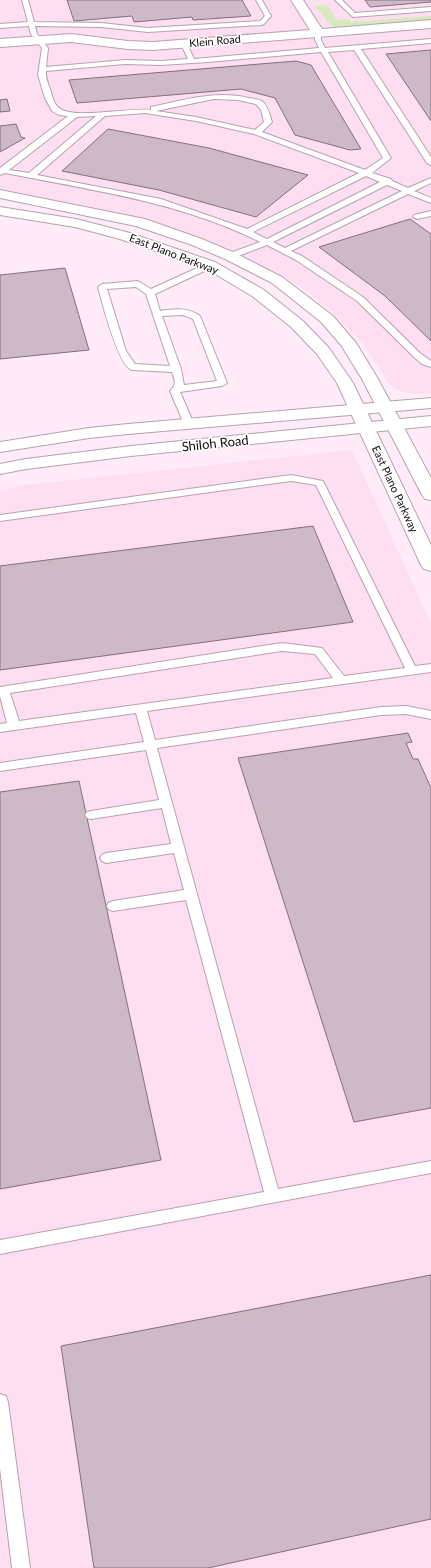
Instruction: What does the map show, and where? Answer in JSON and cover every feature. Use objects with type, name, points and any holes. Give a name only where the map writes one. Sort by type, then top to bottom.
[{"type":"main road","points":[[297,0],[318,32]]},
{"type":"main road","name":"Klein Road","points":[[0,43],[71,38],[128,45],[153,46],[431,24]]},
{"type":"main road","name":"East Plano Parkway","points":[[0,194],[140,222],[197,242],[230,256],[277,280],[327,319],[348,344],[386,407],[431,495]]},
{"type":"main road","name":"East Plano Parkway","points":[[0,211],[76,223],[118,234],[210,265],[258,293],[297,324],[323,351],[345,383],[431,566]]},
{"type":"main road","points":[[210,265],[230,256]]},
{"type":"main road","name":"Shiloh Road","points":[[0,447],[89,433],[431,403]]},
{"type":"main road","name":"Shiloh Road","points":[[0,469],[26,464],[131,451],[431,422]]},
{"type":"lane","points":[[25,0],[34,34],[45,48],[42,75],[49,98],[55,109],[62,113],[74,115],[145,111],[204,98],[238,96],[258,102],[261,104],[267,115],[268,122],[264,127],[256,132]]},
{"type":"lane","points":[[0,26],[32,24],[101,25],[148,30],[262,23],[268,16],[259,0]]},
{"type":"lane","points":[[338,0],[353,15],[431,9]]},
{"type":"lane","points":[[247,232],[366,173],[386,158],[386,154],[323,50],[318,40],[318,32]]},
{"type":"lane","points":[[42,69],[126,62],[161,63],[192,61],[431,41]]},
{"type":"lane","points":[[184,44],[192,61]]},
{"type":"lane","points":[[356,47],[431,163]]},
{"type":"lane","points":[[145,111],[196,119],[256,132],[388,181],[431,202]]},
{"type":"lane","points":[[31,176],[104,113]]},
{"type":"lane","points":[[1,171],[74,115]]},
{"type":"lane","points":[[1,171],[158,201],[247,232],[298,258],[360,299],[417,355],[425,362],[431,364]]},
{"type":"lane","points":[[284,251],[431,180]]},
{"type":"lane","points":[[230,256],[266,242],[388,181]]},
{"type":"lane","points":[[417,217],[431,213]]},
{"type":"lane","points":[[150,293],[210,265]]},
{"type":"lane","points":[[176,369],[132,367],[122,351],[102,287],[138,284],[150,293],[176,369],[180,382],[179,388],[175,391],[189,424]]},
{"type":"lane","points":[[157,314],[184,312],[192,313],[197,318],[222,383],[179,388]]},
{"type":"lane","points":[[0,518],[291,478],[320,483],[412,671]]},
{"type":"lane","points":[[14,726],[4,690],[282,647],[318,650],[341,681]]},
{"type":"lane","points":[[0,728],[431,668]]},
{"type":"lane","points":[[0,768],[401,708],[419,710],[431,715]]},
{"type":"lane","points":[[141,709],[273,1198]]},
{"type":"lane","points":[[91,815],[166,803]]},
{"type":"lane","points":[[106,858],[178,848]]},
{"type":"lane","points":[[113,906],[191,894]]},
{"type":"lane","points":[[0,1247],[273,1198],[431,1167]]},
{"type":"lane","points":[[0,1402],[21,1568]]},
{"type":"shaded area","points":[[0,0],[431,0],[431,393],[413,394],[396,390],[387,381],[364,345],[333,313],[307,291],[278,273],[224,246],[177,229],[136,217],[0,189]]},
{"type":"shaded area","points":[[352,450],[431,624],[431,1568],[0,1568],[0,491],[24,485]]},
{"type":"green space","points":[[327,5],[337,20],[349,19],[351,22],[431,16],[431,20],[333,28],[315,6]]},
{"type":"building","points":[[67,0],[242,0],[251,16],[193,20],[192,17],[134,22],[132,16],[74,21]]},
{"type":"building","points":[[365,0],[431,0],[431,2],[370,7]]},
{"type":"building","points":[[431,50],[431,121],[386,54]]},
{"type":"building","points":[[296,61],[311,65],[361,149],[350,150],[295,135],[275,98],[241,89],[77,103],[69,80]]},
{"type":"building","points":[[7,99],[10,111],[0,112],[0,100]]},
{"type":"building","points":[[16,124],[21,137],[25,138],[0,152],[0,126]]},
{"type":"building","points":[[108,129],[209,148],[308,175],[256,217],[159,190],[62,171]]},
{"type":"building","points":[[410,219],[431,234],[431,341],[385,296],[319,247]]},
{"type":"building","points":[[65,268],[89,350],[0,359],[0,275]]},
{"type":"building","points":[[313,526],[353,622],[0,670],[0,566]]},
{"type":"building","points":[[408,733],[412,742],[406,743],[413,759],[418,759],[431,788],[431,1108],[354,1122],[238,758]]},
{"type":"building","points":[[79,781],[161,1160],[0,1189],[0,792]]},
{"type":"building","points":[[431,1275],[431,1519],[208,1568],[94,1568],[61,1346]]}]
